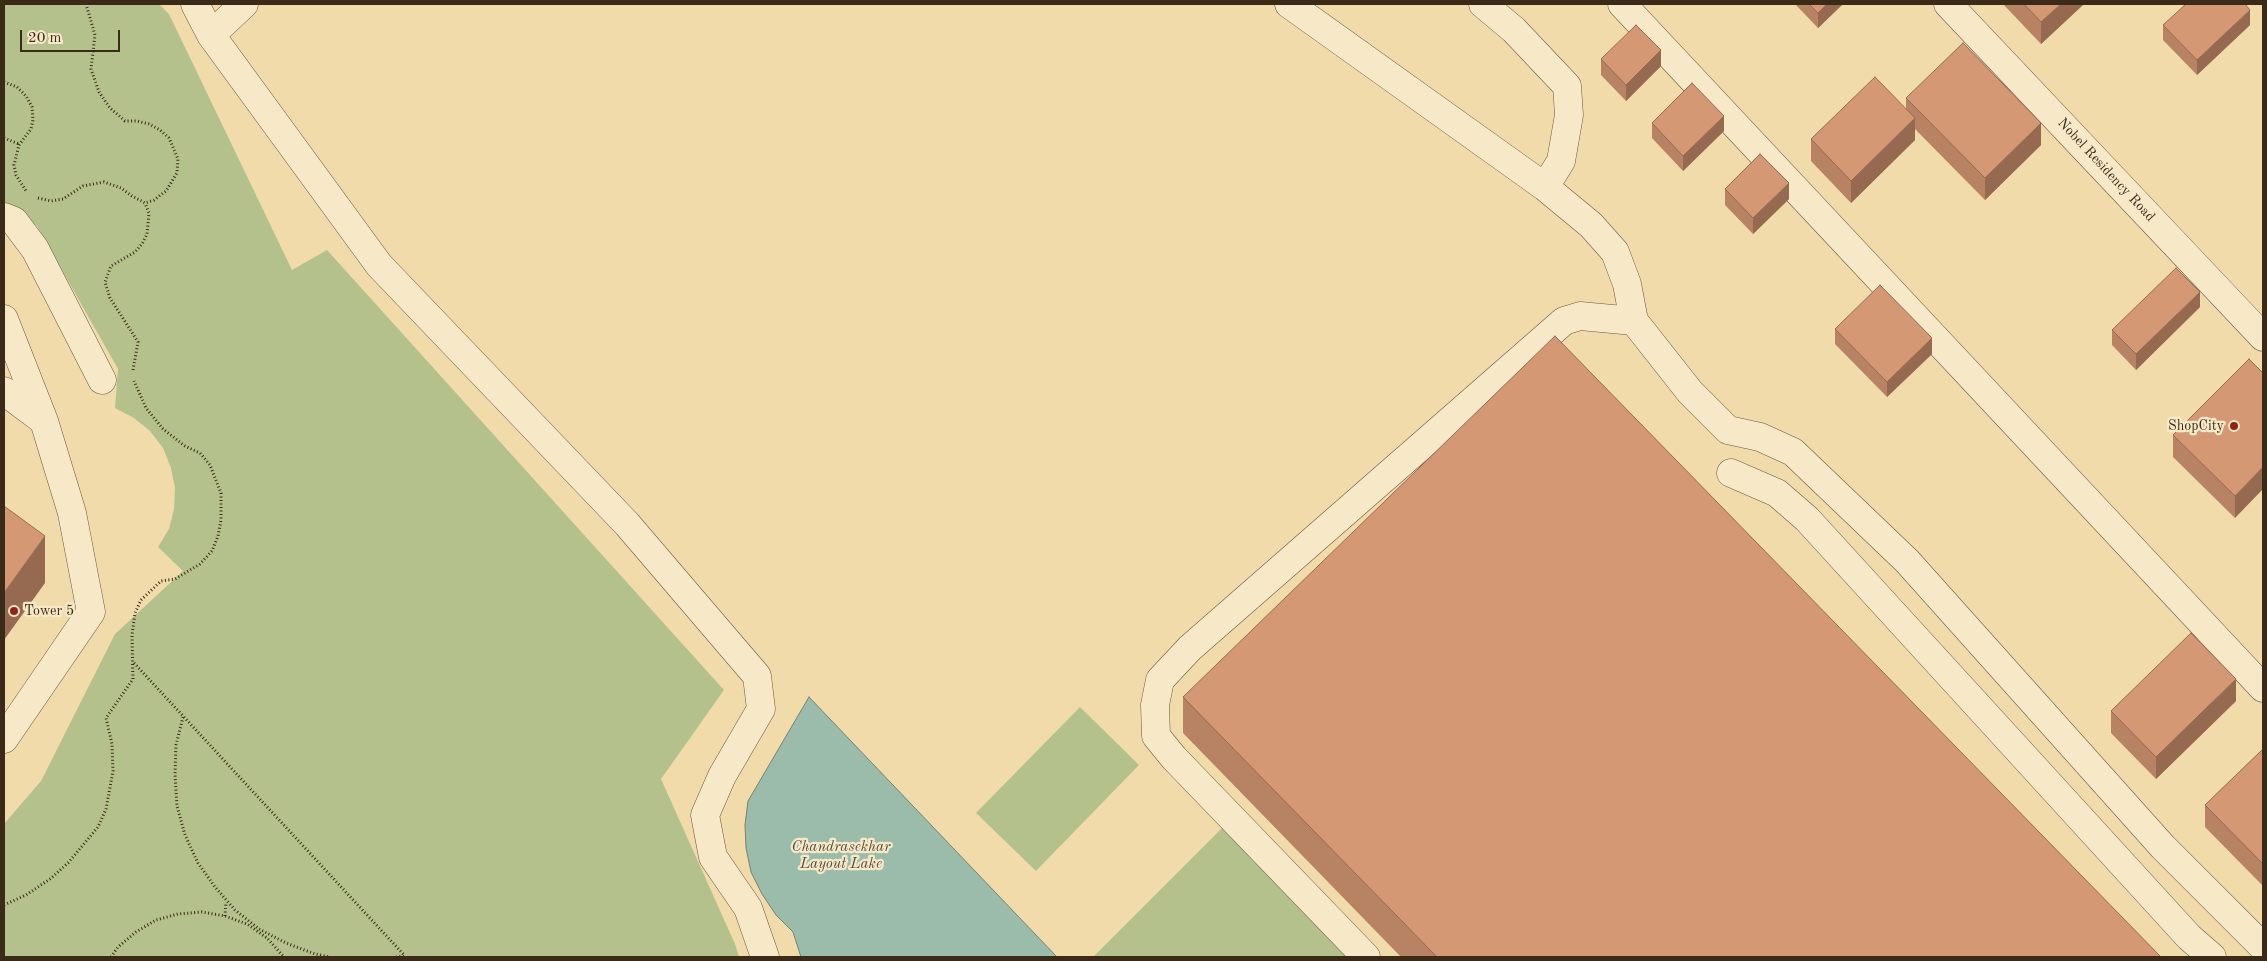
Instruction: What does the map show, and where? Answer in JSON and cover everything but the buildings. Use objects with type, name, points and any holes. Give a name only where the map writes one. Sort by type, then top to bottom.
[{"type":"street","points":[[196,4],[211,35],[379,265],[627,524],[757,676],[761,709],[722,776],[704,815],[712,857],[748,908],[765,957]]},
{"type":"street","points":[[211,35],[244,4]]},
{"type":"street","points":[[1289,4],[1545,187],[1591,225],[1615,252],[1626,284],[1634,321],[1690,392],[1728,430],[1760,437],[1793,452],[1907,561],[2163,847],[2263,947]]},
{"type":"street","points":[[1484,4],[1514,30],[1567,86],[1569,116],[1561,161],[1545,187]]},
{"type":"street","points":[[1622,4],[2263,688]]},
{"type":"street","name":"Nobel Residency Road","points":[[1948,4],[2263,337]]},
{"type":"street","points":[[4,217],[14,222],[35,250],[102,380]]},
{"type":"street","points":[[1366,957],[1174,758],[1156,736],[1155,705],[1160,680],[1190,648],[1564,321],[1580,316],[1634,321]]},
{"type":"street","points":[[4,319],[44,421],[72,513],[91,612],[4,739]]},
{"type":"street","points":[[4,391],[44,421]]},
{"type":"street","points":[[1731,473],[1777,493],[1807,520],[2189,937],[2212,957]]},
{"type":"path","points":[[86,4],[95,35],[91,69],[99,92],[110,108],[125,121],[143,122],[160,130],[169,138],[178,159],[177,173],[170,186],[162,195],[144,202]]},
{"type":"path","points":[[4,82],[17,87],[26,96],[32,107],[33,120],[31,129],[19,144],[14,165],[16,175],[28,192],[39,199],[51,201],[63,199],[84,186],[104,182],[113,184],[144,202],[149,213],[147,234],[135,252],[111,266],[105,282],[106,290],[138,342],[133,369],[139,396],[163,429],[185,446],[200,453],[205,459],[217,480],[222,506],[218,536],[212,551],[200,564],[189,572],[161,581],[141,600],[132,623],[133,679],[106,718],[112,744],[113,770],[106,809],[98,827],[68,863],[50,879],[26,895],[4,905]]},
{"type":"path","points":[[4,138],[19,144]]},
{"type":"path","points":[[133,662],[405,956],[396,957]]},
{"type":"path","points":[[183,716],[176,745],[177,806],[185,835],[198,863],[226,901],[259,929],[286,944],[330,957]]},
{"type":"path","points":[[225,916],[226,901]]},
{"type":"path","points":[[112,957],[118,947],[136,932],[156,920],[178,914],[202,912],[225,916],[247,924],[266,938],[284,957]]},
{"type":"path","points":[[309,957],[315,954]]},
{"type":"green space","points":[[4,4],[159,4],[169,14],[292,270],[327,250],[724,690],[661,779],[735,944],[739,957],[4,957],[4,824],[41,781],[115,634],[183,571],[158,547],[169,529],[174,509],[175,488],[171,468],[163,448],[150,431],[134,418],[115,408],[118,369],[37,226],[4,203]]},
{"type":"green space","points":[[1080,707],[1139,765],[1036,871],[976,813]]},
{"type":"green space","points":[[1224,826],[1351,957],[1093,957]]},
{"type":"water","name":"Chandrasekhar Layout Lake","points":[[809,697],[1057,957],[801,957],[793,932],[776,915],[762,894],[751,872],[746,848],[745,825],[748,801]]},
{"type":"place","name":"ShopCity","points":[[2234,426]]},
{"type":"place","name":"Tower 5","points":[[14,611]]}]
